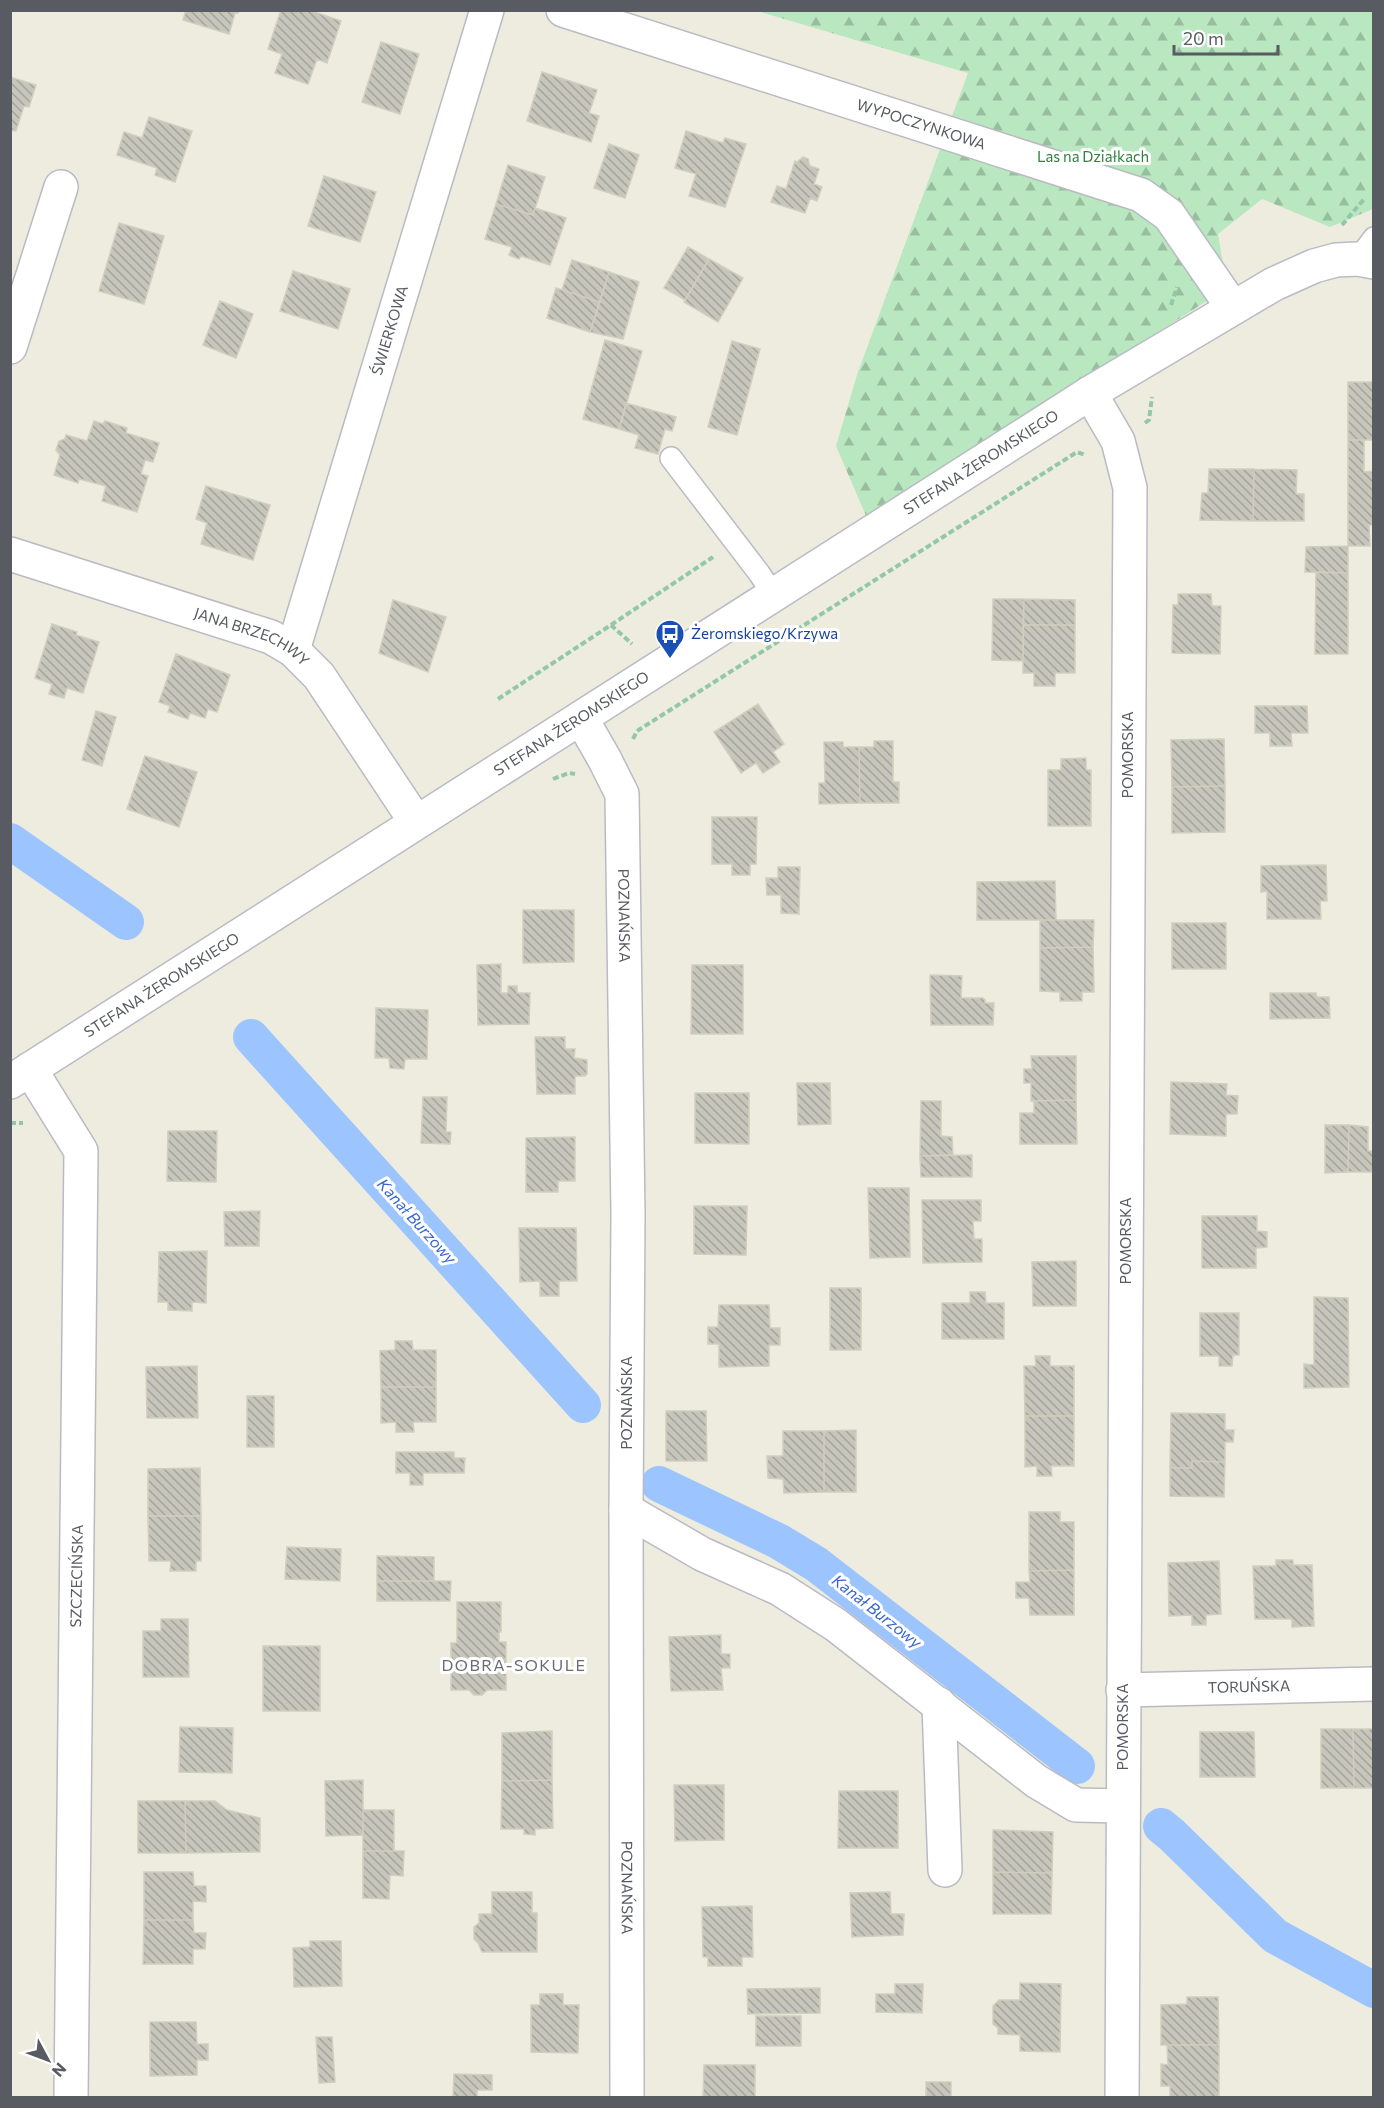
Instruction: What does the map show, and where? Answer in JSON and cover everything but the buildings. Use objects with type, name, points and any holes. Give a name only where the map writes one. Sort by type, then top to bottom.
[{"type":"street","name":"ŚWIERKOWA","points":[[293,650],[487,10]]},
{"type":"street","name":"WYPOCZYNKOWA","points":[[562,10],[1142,195],[1169,215],[1233,308]]},
{"type":"street","points":[[10,346],[61,187]]},
{"type":"street","name":"STEFANA ŻEROMSKIEGO","points":[[20,1076],[1090,393],[1274,285],[1314,266],[1368,253]]},
{"type":"street","name":"POMORSKA","points":[[1090,393],[1118,441],[1130,488],[1122,2097]]},
{"type":"street","name":"JANA BRZECHWY","points":[[10,554],[271,637],[293,650],[320,676],[416,822]]},
{"type":"street","name":"POZNAŃSKA","points":[[580,718],[622,794],[628,1214],[627,2097]]},
{"type":"street","name":"SZCZECIŃSKA","points":[[20,1076],[81,1151],[71,2097]]},
{"type":"street","points":[[626,1510],[702,1554],[780,1589],[836,1625],[1036,1781],[1076,1805],[1122,1806]]},
{"type":"street","name":"TORUŃSKA","points":[[1123,1690],[1374,1684]]},
{"type":"street","points":[[939,1704],[945,1870]]},
{"type":"lane","points":[[671,458],[773,594]]},
{"type":"path","points":[[631,744],[637,731],[1077,452],[1092,457]]},
{"type":"path","points":[[498,699],[736,542]]},
{"type":"path","points":[[611,625],[638,651]]},
{"type":"path","points":[[10,1123],[27,1123]]},
{"type":"green space","name":"Las na Działkach","points":[[757,11],[1373,11],[1373,209],[1330,227],[1262,199],[1218,234],[1227,288],[867,518],[836,446],[857,375],[968,73]]},
{"type":"waterway","name":"Kanał Burzowy","points":[[10,841],[126,922]]},
{"type":"waterway","name":"Kanał Burzowy","points":[[251,1037],[583,1405]]},
{"type":"waterway","name":"Kanał Burzowy","points":[[659,1484],[778,1541],[816,1564],[1077,1766]]},
{"type":"waterway","name":"Kanał Burzowy","points":[[1161,1826],[1275,1936],[1374,1990]]},
{"type":"place","name":"Żeromskiego/Krzywa","points":[[670,660]]},
{"type":"district","name":"DOBRA-SOKULE","points":[[514,1665]]}]
